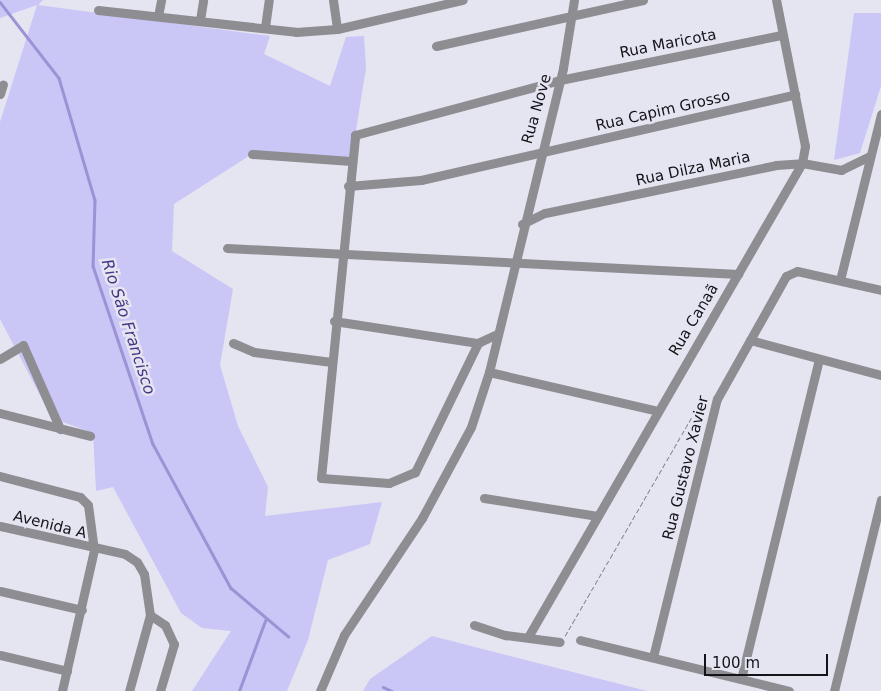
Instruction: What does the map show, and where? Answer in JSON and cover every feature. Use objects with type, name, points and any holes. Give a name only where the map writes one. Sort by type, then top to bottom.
[{"type":"street","points":[[158,16],[161,0]]},
{"type":"street","points":[[200,20],[203,0]]},
{"type":"street","points":[[265,27],[269,0]]},
{"type":"street","points":[[333,0],[337,29]]},
{"type":"street","points":[[98,10],[265,27],[296,32],[337,29],[463,0]]},
{"type":"street","name":"Rua Nove","points":[[320,691],[344,635],[448,472],[471,427],[489,372],[513,259],[560,80],[574,0]]},
{"type":"street","points":[[436,46],[572,14],[643,0]]},
{"type":"street","name":"Rua Canaã","points":[[528,637],[802,163],[805,146],[776,0]]},
{"type":"street","name":"Rua Maricota","points":[[351,161],[355,135],[560,80],[782,35]]},
{"type":"street","points":[[0,94],[4,84]]},
{"type":"street","name":"Rua Capim Grosso","points":[[348,186],[421,180],[539,155],[795,94]]},
{"type":"street","points":[[881,114],[840,280],[881,290]]},
{"type":"street","points":[[252,154],[351,161],[334,321],[321,478],[389,483],[415,472],[478,343]]},
{"type":"street","name":"Rua Dilza Maria","points":[[522,224],[545,214],[802,163],[841,170],[870,156]]},
{"type":"street","points":[[227,248],[341,255],[513,259],[738,274]]},
{"type":"street","name":"Rua Gustavo Xavier","points":[[654,657],[717,399],[791,272],[840,280]]},
{"type":"street","points":[[334,321],[478,343],[498,334]]},
{"type":"street","points":[[750,340],[881,375]]},
{"type":"street","points":[[233,343],[254,352],[331,362]]},
{"type":"street","points":[[0,360],[20,344],[60,429]]},
{"type":"street","points":[[741,679],[819,359]]},
{"type":"street","points":[[489,372],[658,411]]},
{"type":"street","points":[[0,413],[90,436]]},
{"type":"street","points":[[0,476],[87,500],[94,550],[82,610],[62,691]]},
{"type":"street","points":[[484,498],[598,516]]},
{"type":"street","points":[[834,691],[881,500]]},
{"type":"street","name":"Avenida A","points":[[0,526],[133,558],[144,574],[150,615]]},
{"type":"street","points":[[0,591],[82,610]]},
{"type":"street","points":[[129,691],[150,615],[165,625],[174,644],[160,691]]},
{"type":"street","points":[[474,625],[560,642]]},
{"type":"street","points":[[580,640],[790,691]]},
{"type":"street","points":[[0,655],[67,672]]},
{"type":"path","points":[[560,642],[593,595],[692,417]]},
{"type":"shaded area","points":[[0,0],[43,0],[38,5],[270,36],[264,54],[330,86],[346,37],[364,36],[366,68],[351,161],[252,154],[174,204],[172,251],[233,289],[220,365],[238,426],[268,487],[265,516],[382,502],[370,544],[328,560],[308,640],[287,691],[192,691],[231,631],[202,628],[181,613],[113,487],[96,491],[93,433],[52,418],[0,319],[0,122],[37,5],[0,18]]},
{"type":"shaded area","points":[[854,13],[881,13],[881,86],[860,153],[834,160]]},
{"type":"shaded area","points":[[432,636],[647,691],[363,691],[370,679]]},
{"type":"waterway","name":"Rio São Francisco","points":[[0,2],[59,78],[95,200],[93,266],[153,444],[231,588],[288,636]]},
{"type":"waterway","points":[[239,691],[265,621]]},
{"type":"waterway","name":"Rio São Francisco","points":[[383,687],[392,691]]}]
